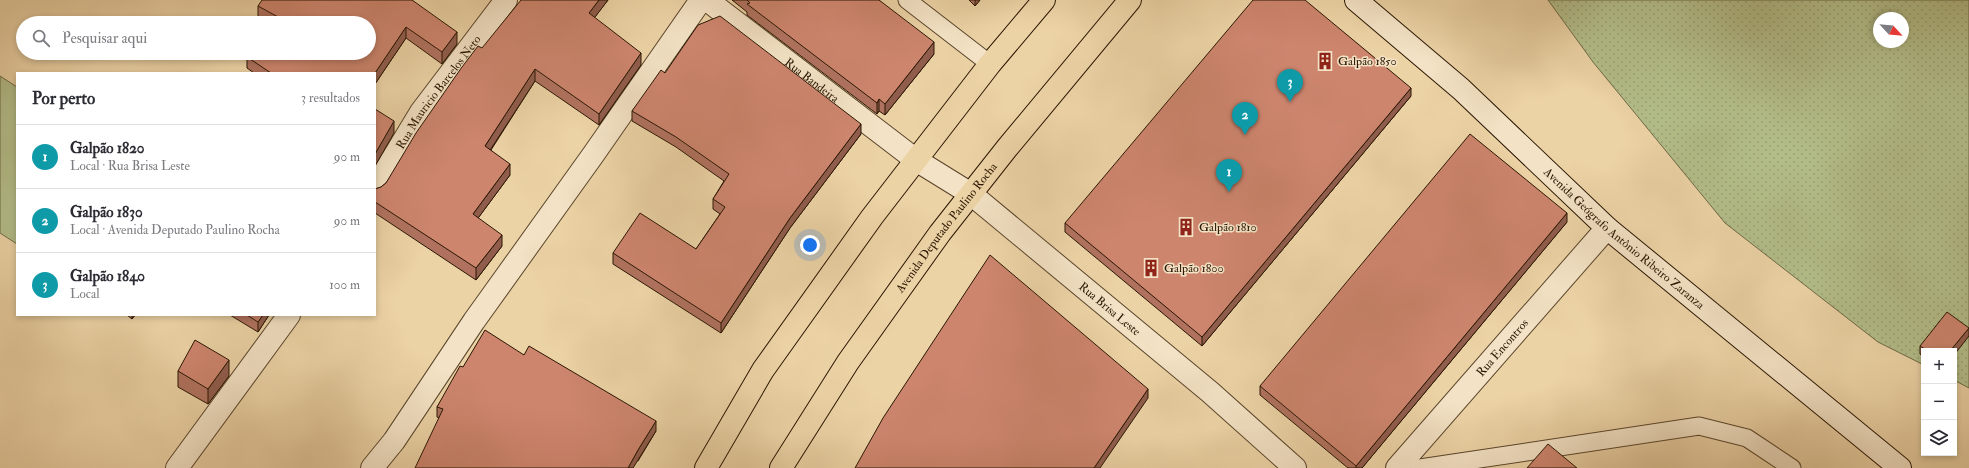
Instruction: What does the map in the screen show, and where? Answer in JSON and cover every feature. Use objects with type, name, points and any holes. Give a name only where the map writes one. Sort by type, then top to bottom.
[{"type":"main road","points":[[706,468],[764,370],[872,217],[990,64],[1044,0]]},
{"type":"main road","name":"Avenida Deputado Paulino Rocha","points":[[780,468],[848,362],[940,233],[1130,0]]},
{"type":"street","name":"Rua Mauricio Barcelos Neto","points":[[376,186],[421,112],[506,0]]},
{"type":"street","points":[[372,468],[394,441],[474,321],[589,161],[701,0]]},
{"type":"street","name":"Rua Bandeira","points":[[707,0],[916,160]]},
{"type":"street","name":"Avenida Geógrafo Antônio Ribeiro Zaranza","points":[[1356,0],[1461,89],[1607,228],[1900,468]]},
{"type":"street","name":"Rua Brisa Leste","points":[[916,160],[971,194],[1210,392],[1295,468]]},
{"type":"street","name":"Rua Encontros","points":[[1397,468],[1607,228]]},
{"type":"street","points":[[177,468],[288,316]]},
{"type":"lane","points":[[907,0],[990,64]]},
{"type":"lane","points":[[1420,468],[1699,426],[1747,438],[1792,468]]},
{"type":"green space","points":[[1548,0],[1969,0],[1969,388],[1957,382],[1957,348],[1921,348],[1921,364],[1878,342],[1725,223],[1593,62]]},
{"type":"green space","points":[[0,76],[16,86],[16,243],[0,233]]},
{"type":"building","points":[[262,0],[412,0],[457,32],[442,52],[406,27],[376,72],[270,72],[252,60],[376,60],[376,16],[276,16],[258,6]]},
{"type":"building","points":[[521,0],[599,0],[589,13],[641,53],[599,114],[535,69],[485,146],[510,164],[473,214],[502,235],[476,268],[376,203],[376,189],[386,183],[416,133],[462,67],[478,46],[482,48]]},
{"type":"building","points":[[747,0],[879,0],[934,42],[885,104],[879,99],[877,103],[747,4],[750,3]]},
{"type":"building","points":[[1253,0],[1305,0],[1411,88],[1202,337],[1065,223]]},
{"type":"building","points":[[720,16],[861,124],[790,218],[721,323],[613,253],[640,213],[696,249],[725,207],[713,199],[729,174],[676,137],[632,111],[661,70],[665,73],[698,25]]},
{"type":"building","points":[[376,110],[394,121],[376,152]]},
{"type":"building","points":[[1470,134],[1567,213],[1356,466],[1260,386]]},
{"type":"building","points":[[990,255],[1148,389],[1094,468],[855,468],[883,418]]},
{"type":"building","points":[[1947,312],[1969,328],[1952,348],[1923,348],[1920,346]]},
{"type":"building","points":[[249,316],[262,316],[258,322]]},
{"type":"building","points":[[485,330],[524,355],[529,346],[656,421],[628,468],[415,468],[443,409],[437,407],[460,366],[463,367]]},
{"type":"building","points":[[195,340],[229,360],[208,389],[178,371]]},
{"type":"building","points":[[1548,444],[1577,468],[1527,468]]},
{"type":"place","name":"Galpão 1850","points":[[1325,61]]},
{"type":"place","name":"Galpão 1840","points":[[1290,102]]},
{"type":"place","name":"Galpão 1830","points":[[1245,135]]},
{"type":"place","name":"Galpão 1820","points":[[1229,192]]},
{"type":"place","name":"Galpão 1810","points":[[1186,227]]},
{"type":"place","name":"Galpão 1800","points":[[1151,268]]}]
